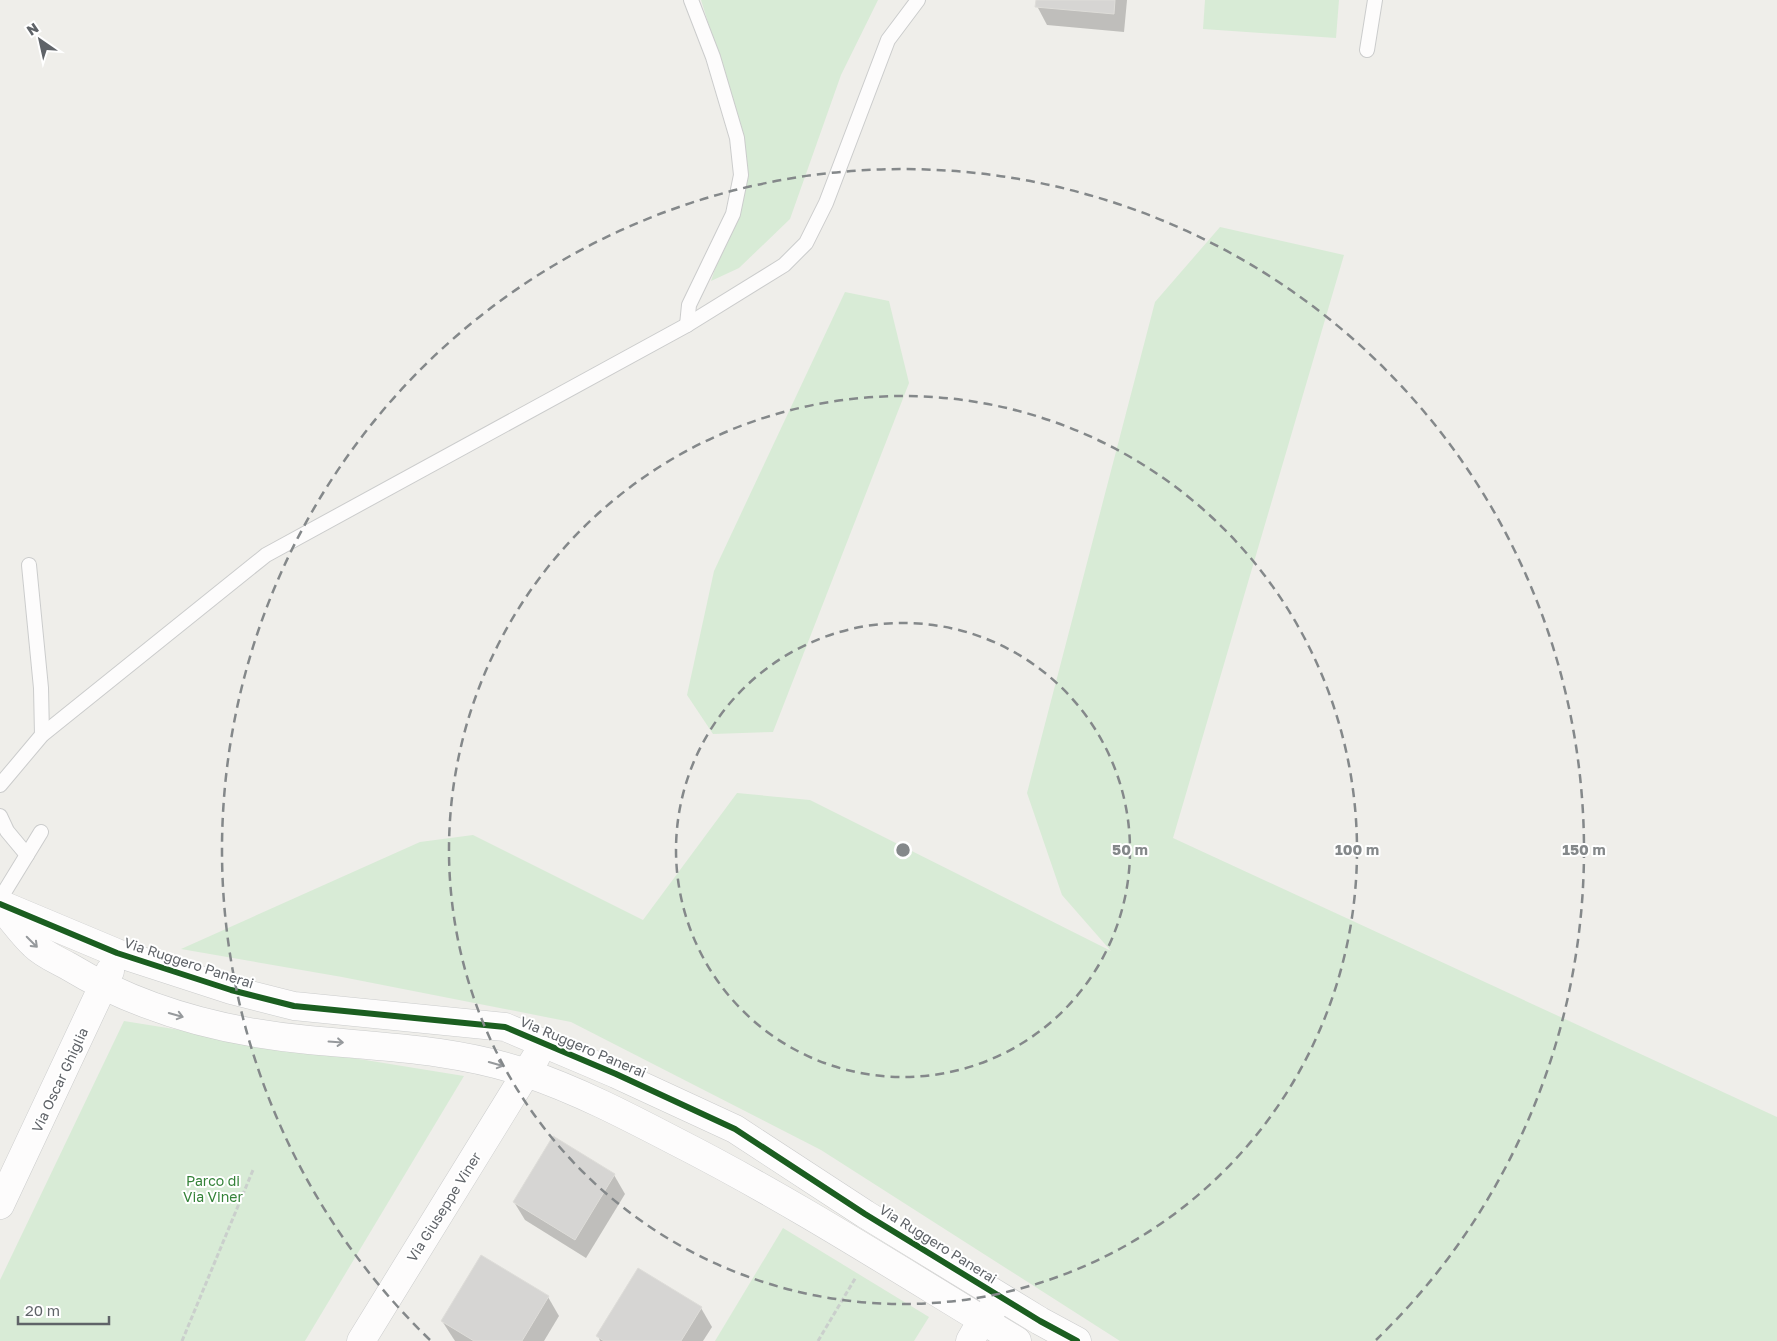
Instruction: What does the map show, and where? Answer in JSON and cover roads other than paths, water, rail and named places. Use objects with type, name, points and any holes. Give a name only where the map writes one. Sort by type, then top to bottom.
[{"type":"street","name":"Via Ruggero Panerai","points":[[0,905],[117,953],[231,990],[294,1006],[505,1027],[616,1074],[735,1129],[865,1214],[1001,1298],[1076,1341]]},
{"type":"street","name":"Via Ruggero Panerai","points":[[0,905],[34,946],[103,988],[166,1012],[228,1029],[307,1040],[428,1051],[481,1059],[527,1073],[587,1098],[718,1163],[798,1208],[871,1252],[976,1331],[1017,1341]]},
{"type":"street","name":"Via Oscar Ghiglia","points":[[0,1205],[103,988],[117,953]]},
{"type":"street","name":"Via Ruggero Panerai","points":[[527,1073],[544,1044]]},
{"type":"street","name":"Via Giuseppe Viner","points":[[361,1341],[527,1073]]},
{"type":"street","name":"Via Ruggero Panerai","points":[[976,1331],[1001,1298]]},
{"type":"lane","points":[[688,325],[689,305],[733,214],[741,175],[737,138],[713,57],[691,0]]},
{"type":"lane","points":[[0,785],[42,735],[266,554],[688,325],[784,265],[806,243],[826,203],[888,40],[918,0]]},
{"type":"lane","points":[[1367,50],[1374,0]]},
{"type":"lane","points":[[29,565],[41,688],[42,735]]},
{"type":"lane","points":[[0,816],[7,831],[27,855]]},
{"type":"lane","points":[[0,900],[41,832]]},
{"type":"park label","name":"Parco di Via Viner","points":[[213,1190]]}]
